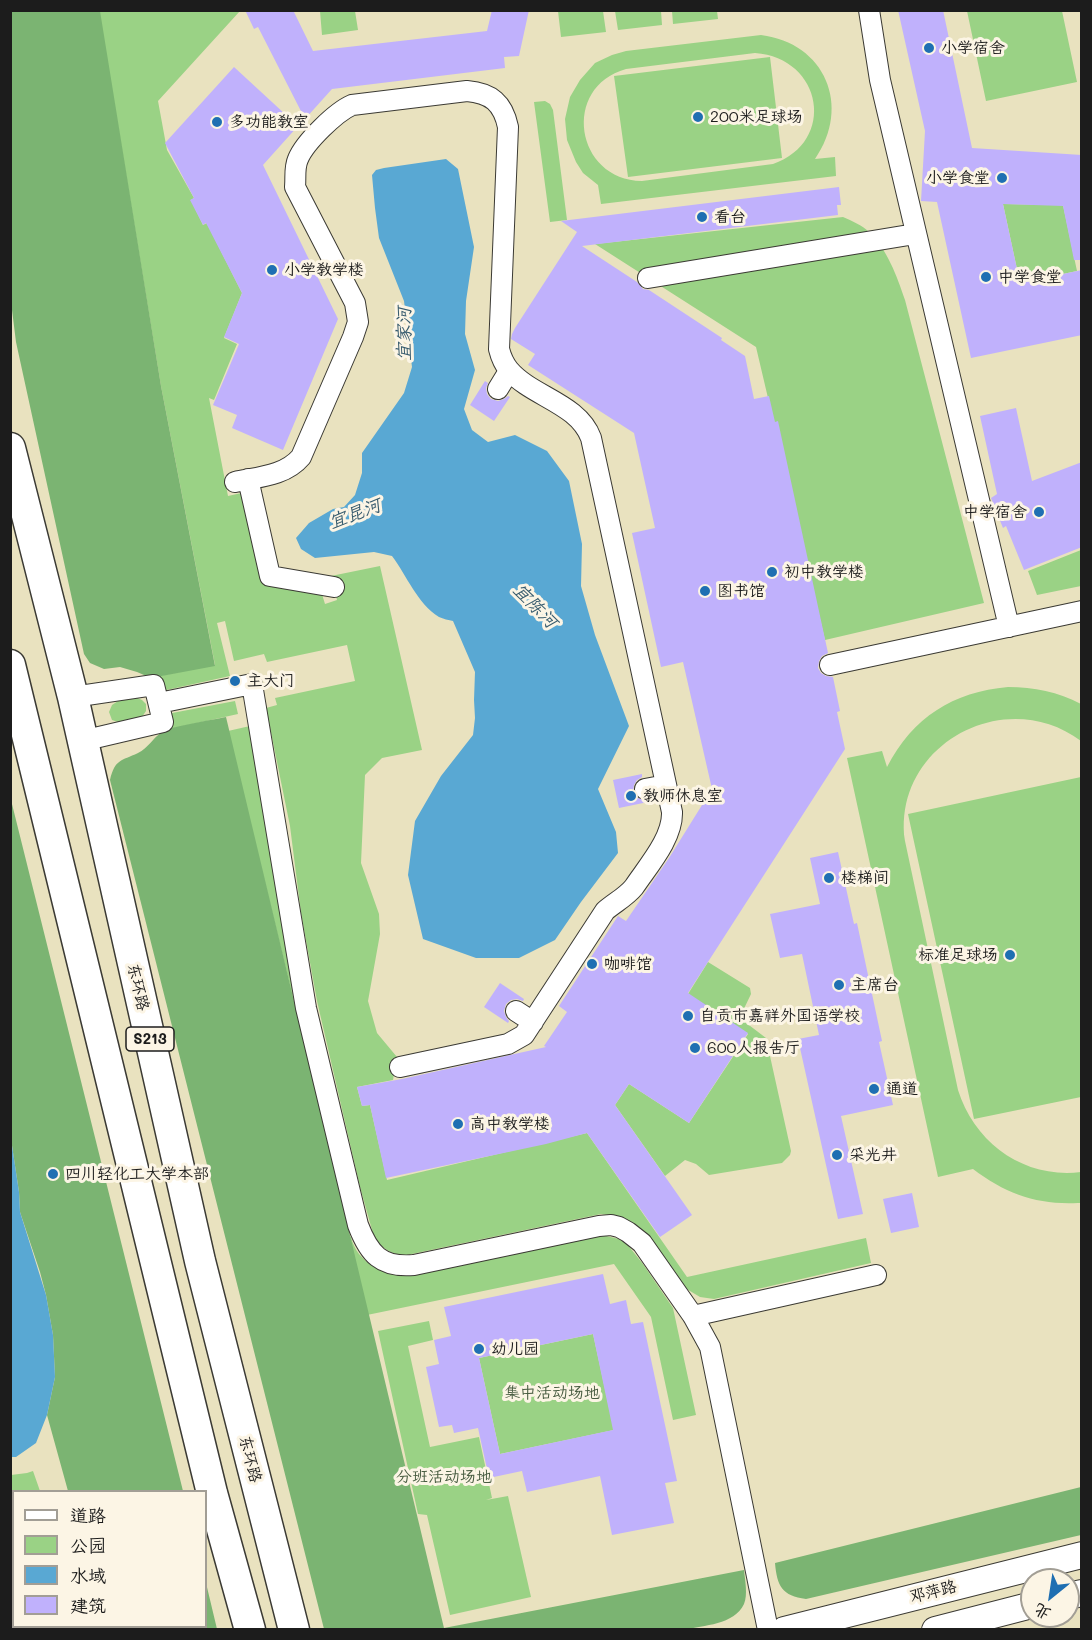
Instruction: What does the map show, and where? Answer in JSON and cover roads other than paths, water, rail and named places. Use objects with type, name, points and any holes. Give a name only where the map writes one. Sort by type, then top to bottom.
[{"type":"highway","name":"东环路","points":[[10,448],[73,697],[200,1261],[294,1629]]},
{"type":"highway","name":"S213","points":[[10,665],[212,1492],[250,1629]]},
{"type":"main road","name":"邓萍路","points":[[784,1629],[1082,1555]]},
{"type":"main road","points":[[935,1629],[1020,1608]]},
{"type":"lane","points":[[869,10],[880,80],[1009,627]]},
{"type":"lane","points":[[334,587],[270,576],[242,481],[284,471],[301,457],[358,322],[355,303],[295,187],[295,167],[306,147],[336,114],[352,105],[389,109],[466,91],[477,92],[495,100],[506,117],[508,127],[499,344],[502,359],[509,371],[516,377],[574,415],[588,428],[672,819],[667,837],[628,894],[605,911],[524,1035],[508,1044],[400,1067]]},
{"type":"lane","points":[[648,278],[915,234]]},
{"type":"lane","points":[[498,389],[509,371]]},
{"type":"lane","points":[[830,665],[1082,611]]},
{"type":"lane","points":[[159,703],[252,684],[306,1008],[358,1225],[370,1251],[385,1262],[401,1266],[611,1225],[628,1232],[642,1243],[693,1316],[710,1347],[768,1629]]},
{"type":"lane","points":[[73,697],[154,685],[163,722],[82,741]]},
{"type":"lane","points":[[645,789],[666,785]]},
{"type":"lane","points":[[516,1011],[533,1022]]},
{"type":"lane","points":[[693,1316],[876,1275]]},
{"type":"water","points":[[446,159],[458,169],[474,247],[466,301],[465,334],[475,370],[464,409],[472,430],[488,442],[515,435],[547,451],[569,481],[582,544],[581,586],[595,635],[629,726],[598,789],[616,832],[618,853],[555,940],[519,958],[476,958],[423,939],[408,875],[415,821],[441,776],[473,735],[475,672],[453,621],[439,617],[424,604],[392,556],[374,552],[315,558],[301,549],[296,538],[309,523],[333,509],[344,507],[355,495],[362,473],[362,453],[404,393],[412,367],[404,301],[379,238],[372,175],[376,170],[384,168]]},
{"type":"water","points":[[11,1139],[20,1212],[46,1295],[53,1335],[55,1377],[47,1415],[36,1443],[16,1457],[10,1457]]},
{"type":"place","name":"小学宿舍","points":[[929,48]]},
{"type":"place","name":"200米足球场","points":[[698,117]]},
{"type":"place","name":"多功能教室","points":[[217,122]]},
{"type":"place","name":"小学食堂","points":[[1002,178]]},
{"type":"place","name":"看台","points":[[702,217]]},
{"type":"place","name":"小学教学楼","points":[[272,270]]},
{"type":"place","name":"中学食堂","points":[[986,277]]},
{"type":"place","name":"中学宿舍","points":[[1039,512]]},
{"type":"place","name":"初中教学楼","points":[[772,572]]},
{"type":"place","name":"图书馆","points":[[705,591]]},
{"type":"place","name":"主大门","points":[[235,681]]},
{"type":"place","name":"教师休息室","points":[[631,796]]},
{"type":"place","name":"楼梯间","points":[[829,878]]},
{"type":"place","name":"标准足球场","points":[[1010,955]]},
{"type":"place","name":"咖啡馆","points":[[592,964]]},
{"type":"place","name":"主席台","points":[[839,985]]},
{"type":"place","name":"自贡市嘉祥外国语学校","points":[[688,1016]]},
{"type":"place","name":"600人报告厅","points":[[695,1048]]},
{"type":"place","name":"通道","points":[[874,1089]]},
{"type":"place","name":"高中教学楼","points":[[458,1124]]},
{"type":"place","name":"采光井","points":[[837,1155]]},
{"type":"place","name":"四川轻化工大学本部","points":[[53,1174]]},
{"type":"place","name":"幼儿园","points":[[479,1349]]},
{"type":"water label","name":"宜家河","points":[[404,334]]},
{"type":"water label","name":"宜昆河","points":[[355,514]]},
{"type":"water label","name":"宜陈河","points":[[535,606]]},
{"type":"park label","name":"集中活动场地","points":[[552,1393]]},
{"type":"park label","name":"分班活动场地","points":[[444,1477]]}]
